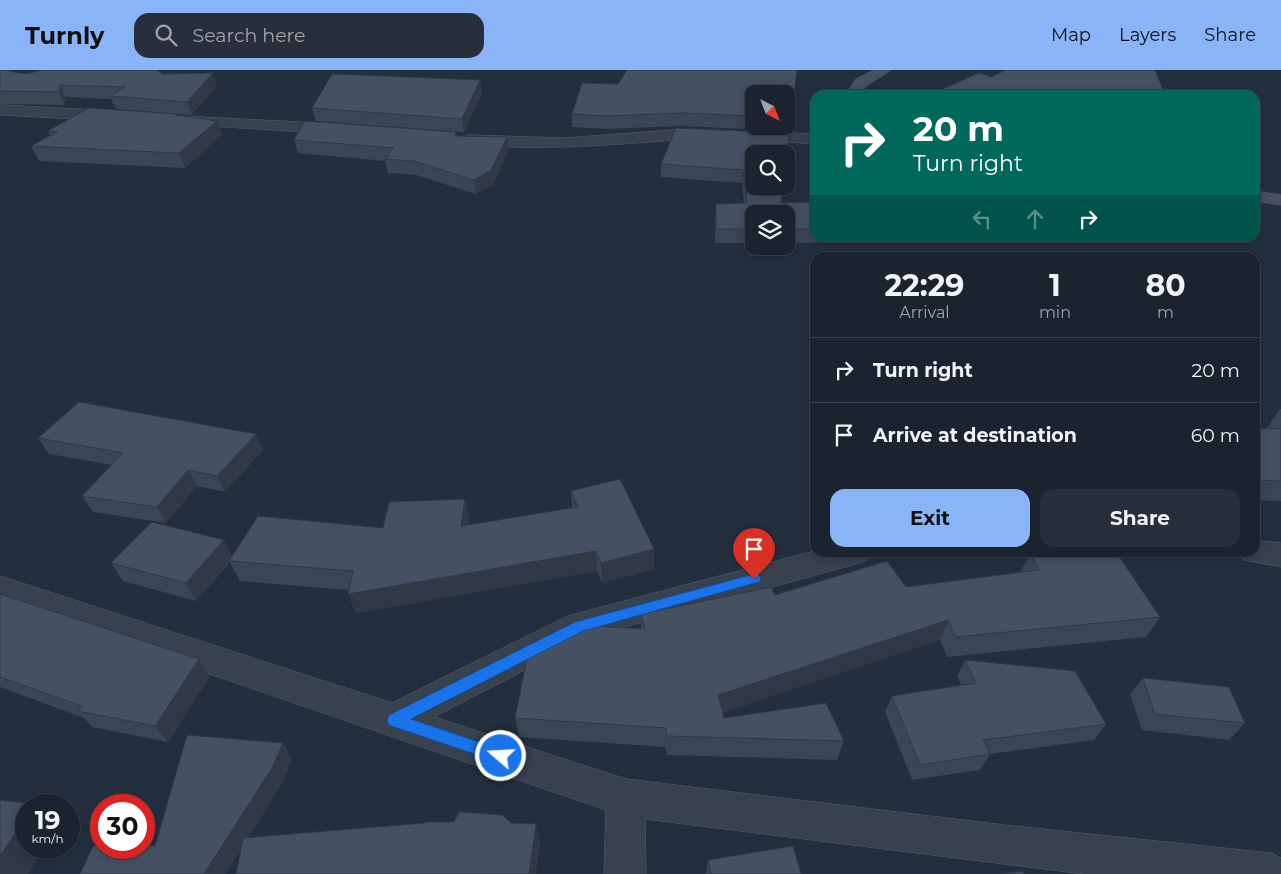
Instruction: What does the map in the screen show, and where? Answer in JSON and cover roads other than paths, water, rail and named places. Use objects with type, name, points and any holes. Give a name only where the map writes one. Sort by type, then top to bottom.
[{"type":"main road","points":[[856,90],[860,83],[884,70]]},
{"type":"main road","points":[[1260,197],[1281,200]]},
{"type":"street","points":[[0,110],[130,117]]},
{"type":"street","points":[[168,120],[360,130]]},
{"type":"street","points":[[457,138],[564,143],[619,140],[681,133],[810,139]]},
{"type":"street","points":[[1260,553],[1281,555]]},
{"type":"street","points":[[394,720],[580,626],[837,557]]},
{"type":"street","points":[[4,597],[394,720],[626,798],[1004,845],[1271,874]]},
{"type":"street","points":[[625,874],[626,798]]}]
